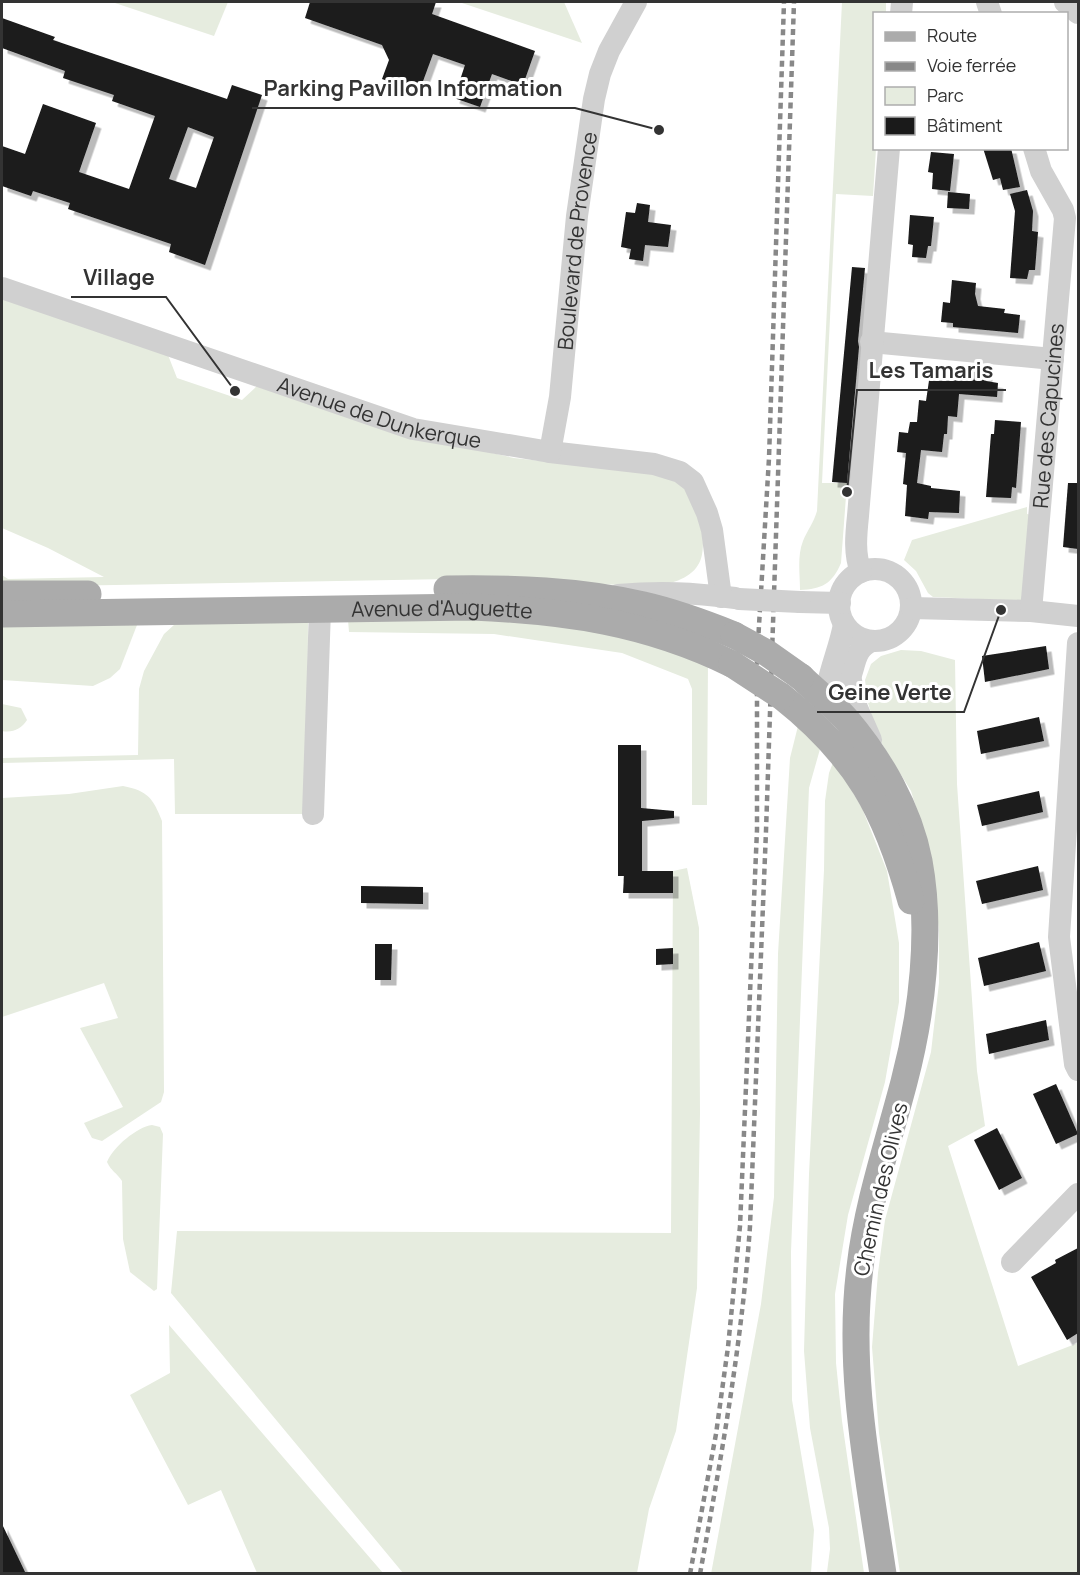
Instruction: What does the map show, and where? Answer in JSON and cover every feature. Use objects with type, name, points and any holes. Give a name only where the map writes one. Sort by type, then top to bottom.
[{"type":"main road","name":"Avenue d'Auguette","points":[[2,594],[476,589],[554,592],[643,605],[690,618],[734,635],[768,653],[840,751]]},
{"type":"main road","name":"Avenue d'Auguette","points":[[2,614],[472,607],[520,609],[612,621],[650,631],[685,642],[801,697]]},
{"type":"main road","name":"Chemin des Olives","points":[[801,697],[847,720],[890,782],[907,821],[919,861],[923,911],[920,1000],[913,1043],[867,1226],[860,1265],[856,1310],[855,1347],[860,1418],[883,1574]]},
{"type":"main road","name":"Chemin des Olives","points":[[840,751],[864,783],[885,822],[899,861],[923,949]]},
{"type":"street","points":[[1065,2],[1078,13]]},
{"type":"street","name":"Boulevard de Provence","points":[[550,452],[560,397],[577,216],[594,99],[600,74],[631,10]]},
{"type":"street","points":[[861,572],[856,561],[856,540],[889,150]]},
{"type":"street","points":[[1035,150],[1041,171],[1063,210],[1072,221]]},
{"type":"street","name":"Rue des Capucines","points":[[1031,611],[1053,359],[1072,221]]},
{"type":"street","name":"Avenue de Dunkerque","points":[[2,288],[413,429],[550,452],[654,464],[680,472],[693,482],[701,497],[712,530],[714,552],[730,598]]},
{"type":"street","points":[[871,342],[1053,359]]},
{"type":"street","points":[[684,592],[707,570],[714,552]]},
{"type":"street","points":[[801,697],[832,699],[843,692],[860,650],[872,641],[896,635],[905,627],[912,608],[907,586],[899,577],[876,569],[861,572],[846,584],[840,595],[842,613],[850,632],[860,639],[872,641]]},
{"type":"street","points":[[599,597],[652,592],[684,592],[730,598],[800,602],[842,613]]},
{"type":"street","points":[[912,608],[1031,611],[1078,616]]},
{"type":"street","points":[[313,814],[320,609]]},
{"type":"street","points":[[801,697],[829,676],[842,613]]},
{"type":"street","points":[[1078,642],[1059,937],[1075,1064],[1078,1070]]},
{"type":"street","name":"Chemin des Olives","points":[[850,676],[860,715],[890,782]]},
{"type":"street","points":[[1012,1262],[1078,1194]]},
{"type":"green space","points":[[112,2],[228,2],[214,36]]},
{"type":"green space","points":[[459,2],[564,2],[582,43]]},
{"type":"green space","points":[[842,2],[886,2],[886,12],[873,12],[873,150],[876,150],[873,196],[836,194],[822,483],[847,483],[841,563],[830,581],[820,587],[800,590],[801,547],[817,511]]},
{"type":"green space","points":[[2,299],[168,355],[177,378],[242,400],[258,385],[381,428],[514,458],[659,474],[671,478],[688,489],[696,505],[702,526],[701,558],[694,570],[684,578],[653,586],[449,579],[2,587],[2,575],[8,579],[104,577],[48,548],[2,528]]},
{"type":"green space","points":[[1027,507],[1027,514],[1032,515],[1025,601],[933,597],[928,593],[916,571],[904,560],[912,540]]},
{"type":"green space","points":[[308,618],[307,814],[175,814],[174,759],[2,763],[2,758],[138,755],[139,689],[144,671],[164,634],[174,625],[187,621]]},
{"type":"green space","points":[[348,620],[514,620],[577,624],[708,661],[707,805],[692,805],[692,689],[688,679],[622,653],[494,634],[349,632]]},
{"type":"green space","points":[[2,623],[137,625],[120,669],[110,678],[93,686],[2,680]]},
{"type":"green space","points":[[901,650],[921,651],[955,660],[957,784],[977,1071],[985,1126],[948,1146],[1018,1366],[1078,1343],[1078,1573],[900,1573],[879,1433],[872,1347],[885,1220],[931,1052],[939,983],[939,930],[928,846],[911,791],[879,739],[868,703],[865,680],[871,664],[881,656]]},
{"type":"green space","points":[[2,704],[21,708],[27,720],[22,726],[16,730],[2,731]]},
{"type":"green space","points":[[799,722],[822,742],[809,788],[791,1252],[792,1400],[814,1530],[811,1573],[711,1574],[761,1304],[774,1197],[778,954],[790,758]]},
{"type":"green space","points":[[834,760],[862,808],[887,871],[899,943],[899,1002],[885,1082],[848,1215],[835,1294],[836,1363],[842,1421],[864,1573],[827,1572],[830,1549],[829,1528],[810,1428],[804,1351],[825,801],[829,773]]},
{"type":"green space","points":[[123,786],[144,793],[156,807],[162,821],[164,1092],[161,1102],[102,1141],[92,1138],[84,1123],[123,1107],[80,1028],[118,1018],[104,983],[2,1017],[2,798],[69,794]]},
{"type":"green space","points":[[687,868],[699,928],[700,1113],[697,1288],[676,1431],[649,1509],[637,1573],[403,1573],[171,1293],[177,1231],[671,1233],[673,871]]},
{"type":"green space","points":[[152,1125],[160,1127],[163,1134],[157,1289],[154,1291],[130,1272],[123,1239],[122,1181],[107,1162],[114,1150],[126,1139]]},
{"type":"green space","points":[[169,1325],[383,1573],[257,1573],[221,1490],[188,1505],[130,1395],[170,1373]]},
{"type":"building","points":[[310,2],[436,2],[432,14],[535,51],[523,85],[492,74],[480,107],[454,98],[465,65],[433,54],[419,92],[382,79],[389,60],[382,45],[305,18]]},
{"type":"building","points":[[2,18],[55,37],[53,40],[227,99],[232,85],[262,95],[205,265],[169,252],[171,244],[68,209],[70,203],[33,191],[31,196],[2,186],[2,146],[25,154],[43,104],[96,123],[79,172],[129,189],[155,116],[112,101],[114,95],[63,78],[65,71],[2,48]],"holes":[[[188,127],[214,137],[196,188],[169,179]]]},
{"type":"building","points":[[984,150],[1011,150],[1020,187],[1003,190],[1000,178],[993,180]]},
{"type":"building","points":[[931,152],[954,154],[950,191],[932,189],[933,173],[928,172]]},
{"type":"building","points":[[1027,190],[1033,211],[1032,231],[1038,232],[1035,270],[1029,270],[1027,279],[1010,278],[1015,211],[1010,194]]},
{"type":"building","points":[[948,192],[970,194],[969,209],[947,208]]},
{"type":"building","points":[[637,203],[650,205],[648,222],[671,225],[668,247],[645,245],[643,261],[629,259],[631,249],[621,247],[626,212],[635,213]]},
{"type":"building","points":[[910,215],[934,217],[931,246],[928,246],[926,258],[912,257],[913,245],[908,244]]},
{"type":"building","points":[[852,267],[865,268],[847,483],[832,482]]},
{"type":"building","points":[[952,280],[976,283],[975,294],[978,306],[1005,309],[1004,313],[1020,315],[1018,333],[953,327],[953,323],[941,322],[943,302],[950,303]]},
{"type":"building","points":[[931,367],[987,373],[986,381],[998,383],[997,397],[959,394],[957,417],[948,416],[947,434],[944,434],[942,452],[921,450],[917,483],[931,486],[931,488],[960,491],[959,513],[929,512],[928,519],[905,516],[907,485],[903,484],[906,453],[897,452],[899,432],[908,433],[910,422],[917,422],[919,400],[926,401]]},
{"type":"building","points":[[995,420],[1021,422],[1016,488],[1012,487],[1011,498],[986,497],[991,434],[994,434]]},
{"type":"building","points":[[1068,483],[1078,483],[1078,549],[1063,547]]},
{"type":"building","points":[[1046,646],[1049,669],[985,682],[982,656]]},
{"type":"building","points":[[1039,717],[1044,741],[981,754],[977,731]]},
{"type":"building","points":[[618,745],[641,745],[641,808],[674,811],[674,818],[642,821],[642,871],[673,871],[673,893],[623,893],[624,876],[618,876]]},
{"type":"building","points":[[1039,791],[1043,812],[982,826],[977,805]]},
{"type":"building","points":[[1038,866],[1043,890],[982,904],[976,881]]},
{"type":"building","points":[[361,886],[423,887],[423,904],[361,903]]},
{"type":"building","points":[[1039,942],[1046,971],[984,986],[978,958]]},
{"type":"building","points":[[375,944],[392,944],[391,980],[375,980]]},
{"type":"building","points":[[673,948],[673,964],[656,965],[656,949]]},
{"type":"building","points":[[1046,1020],[1049,1040],[989,1054],[986,1034]]},
{"type":"building","points":[[1056,1084],[1078,1134],[1056,1144],[1033,1094]]},
{"type":"building","points":[[997,1128],[1022,1178],[999,1190],[974,1140]]},
{"type":"building","points":[[1078,1248],[1078,1333],[1067,1340],[1031,1277],[1056,1263],[1055,1260]]},
{"type":"building","points":[[2,1524],[26,1574],[2,1574]]},
{"type":"railway","points":[[690,1574],[716,1434],[728,1347],[740,1226],[757,830],[757,659],[769,458],[784,2]]},
{"type":"railway","points":[[700,1574],[736,1357],[750,1226],[794,2]]},
{"type":"place","name":"Parking Pavillon Information","points":[[659,130]]},
{"type":"place","name":"Village","points":[[235,391]]},
{"type":"place","name":"Les Tamaris","points":[[847,492]]},
{"type":"place","name":"Geine Verte","points":[[1001,610]]}]
